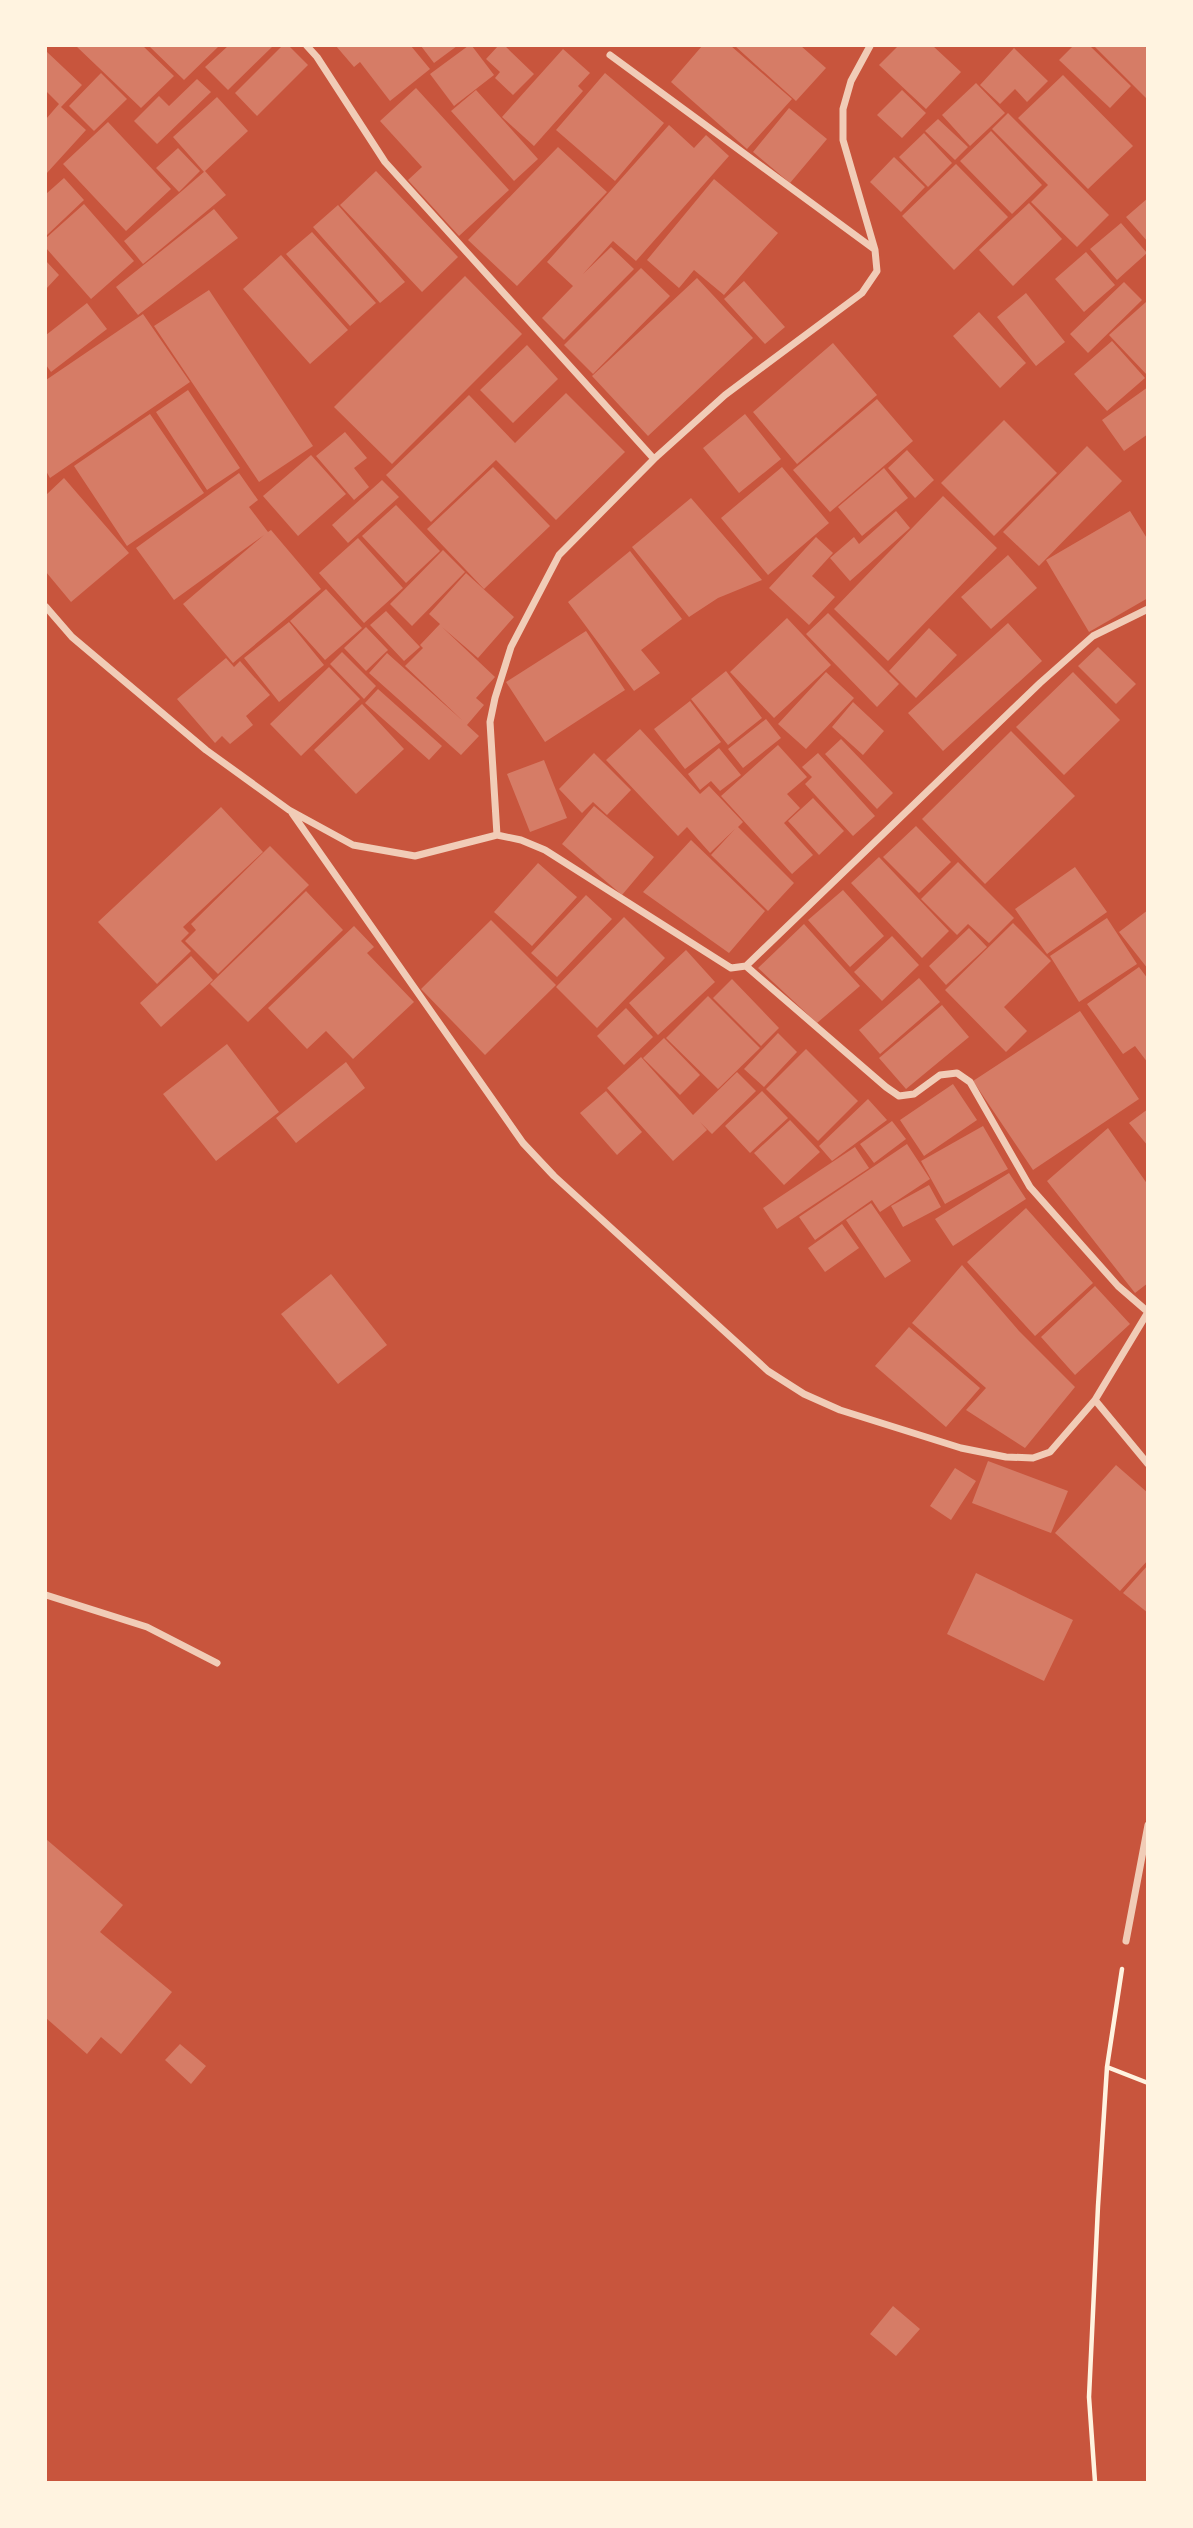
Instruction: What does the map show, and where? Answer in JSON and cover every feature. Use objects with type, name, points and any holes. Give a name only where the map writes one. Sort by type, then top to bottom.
[{"type":"street","points":[[307,46],[317,57],[385,162],[654,459]]},
{"type":"street","points":[[497,835],[490,722],[495,698],[511,647],[559,555],[654,459],[725,395],[862,293],[877,271],[875,250],[843,140],[843,110],[850,81],[870,46]]},
{"type":"street","points":[[610,55],[875,250]]},
{"type":"street","points":[[46,607],[72,637],[206,750],[289,810],[353,845],[415,856],[497,835],[522,840],[545,850],[730,968],[746,966],[1040,683],[1093,636],[1147,609]]},
{"type":"street","points":[[289,810],[523,1143],[554,1176],[768,1371],[804,1394],[840,1410],[961,1448],[1006,1457],[1033,1458],[1050,1452],[1095,1400],[1147,1312],[1118,1286],[1030,1186],[970,1082],[957,1073],[940,1075],[914,1094],[899,1096],[746,966]]},
{"type":"street","points":[[1095,1400],[1147,1464]]},
{"type":"street","points":[[46,1595],[147,1627],[217,1663]]},
{"type":"street","points":[[1126,1941],[1147,1825]]},
{"type":"path","points":[[1095,2483],[1089,2398],[1107,2067],[1126,1941]]},
{"type":"path","points":[[1107,2067],[1147,2083]]},
{"type":"building","points":[[76,46],[143,46],[174,76],[141,108]]},
{"type":"building","points":[[149,46],[219,46],[184,80]]},
{"type":"building","points":[[228,46],[273,46],[228,90],[205,67]]},
{"type":"building","points":[[282,46],[289,46],[308,65],[257,116],[235,93]]},
{"type":"building","points":[[336,46],[411,46],[430,69],[390,101],[360,62],[354,67]]},
{"type":"building","points":[[421,46],[457,46],[434,63]]},
{"type":"building","points":[[468,46],[472,46],[494,75],[454,106],[430,74]]},
{"type":"building","points":[[498,46],[505,46],[534,74],[513,95],[495,78],[500,72],[486,59]]},
{"type":"building","points":[[702,46],[731,46],[792,99],[747,149],[671,82]]},
{"type":"building","points":[[735,46],[801,46],[826,68],[796,101]]},
{"type":"building","points":[[898,46],[933,46],[961,72],[926,109],[879,65]]},
{"type":"building","points":[[1073,46],[1090,46],[1131,86],[1110,108],[1059,60]]},
{"type":"building","points":[[1094,46],[1144,46],[1148,49],[1148,100]]},
{"type":"building","points":[[1014,48],[1048,81],[1027,102],[1015,89],[1000,104],[980,85]]},
{"type":"building","points":[[563,49],[590,73],[578,86],[583,91],[534,146],[502,117]]},
{"type":"building","points":[[46,51],[82,85],[61,107],[86,130],[46,174],[46,119],[59,104],[46,91]]},
{"type":"building","points":[[101,73],[127,99],[94,131],[69,106]]},
{"type":"building","points":[[605,73],[664,123],[615,181],[556,130]]},
{"type":"building","points":[[1063,75],[1133,146],[1088,189],[1018,118]]},
{"type":"building","points":[[197,79],[211,92],[157,144],[134,121],[159,96],[169,106]]},
{"type":"building","points":[[976,83],[1005,113],[970,146],[942,115]]},
{"type":"building","points":[[416,88],[509,190],[459,236],[408,180],[422,167],[380,121]]},
{"type":"building","points":[[476,90],[538,159],[514,181],[451,111]]},
{"type":"building","points":[[902,90],[926,113],[902,138],[877,115]]},
{"type":"building","points":[[217,97],[248,131],[204,172],[173,137]]},
{"type":"building","points":[[789,108],[827,139],[790,183],[753,152]]},
{"type":"building","points":[[1008,113],[1109,215],[1077,247],[1031,202],[1048,185],[992,129]]},
{"type":"building","points":[[938,119],[968,147],[955,160],[925,131]]},
{"type":"building","points":[[108,122],[171,189],[126,231],[63,164]]},
{"type":"building","points":[[669,125],[694,148],[706,135],[729,156],[636,261],[613,241],[583,274],[611,247],[634,269],[564,340],[542,318],[573,286],[547,262]]},
{"type":"building","points":[[991,131],[1042,185],[1012,214],[960,161]]},
{"type":"building","points":[[924,133],[952,163],[928,187],[899,157]]},
{"type":"building","points":[[558,147],[607,192],[517,286],[468,240]]},
{"type":"building","points":[[178,148],[200,171],[179,192],[156,168]]},
{"type":"building","points":[[894,157],[925,187],[901,212],[870,182]]},
{"type":"building","points":[[956,164],[1008,217],[954,270],[902,216]]},
{"type":"building","points":[[205,171],[226,195],[143,264],[124,241]]},
{"type":"building","points":[[376,171],[458,257],[422,292],[340,205]]},
{"type":"building","points":[[64,178],[84,200],[46,236],[46,194]]},
{"type":"building","points":[[714,179],[778,233],[724,295],[694,270],[679,288],[647,260]]},
{"type":"building","points":[[1148,198],[1148,242],[1126,217]]},
{"type":"building","points":[[1029,203],[1062,239],[1013,286],[979,250]]},
{"type":"building","points":[[84,204],[134,261],[91,299],[46,248],[46,238]]},
{"type":"building","points":[[338,205],[405,282],[380,303],[313,227]]},
{"type":"building","points":[[214,209],[238,238],[138,315],[116,287]]},
{"type":"building","points":[[1121,223],[1147,253],[1117,280],[1090,249]]},
{"type":"building","points":[[312,232],[376,303],[350,326],[286,254]]},
{"type":"building","points":[[1086,252],[1115,285],[1084,312],[1055,279]]},
{"type":"building","points":[[281,255],[348,330],[310,364],[243,289]]},
{"type":"building","points":[[46,261],[59,275],[46,289]]},
{"type":"building","points":[[641,268],[670,296],[593,374],[564,345]]},
{"type":"building","points":[[465,276],[522,334],[392,464],[334,407]]},
{"type":"building","points":[[697,278],[753,338],[648,436],[592,376]]},
{"type":"building","points":[[744,281],[785,327],[765,344],[724,299]]},
{"type":"building","points":[[1124,282],[1142,300],[1088,353],[1070,334]]},
{"type":"building","points":[[209,290],[313,446],[259,482],[154,326]]},
{"type":"building","points":[[1026,293],[1065,342],[1036,366],[997,317]]},
{"type":"building","points":[[87,303],[107,329],[51,372],[46,365],[46,335]]},
{"type":"building","points":[[1148,303],[1148,376],[1109,335]]},
{"type":"building","points":[[979,312],[1026,363],[1000,388],[953,336]]},
{"type":"building","points":[[143,314],[190,382],[50,478],[46,471],[46,380]]},
{"type":"building","points":[[1112,341],[1145,378],[1107,411],[1074,374]]},
{"type":"building","points":[[833,343],[877,395],[797,464],[753,412]]},
{"type":"building","points":[[527,345],[558,379],[513,423],[480,390]]},
{"type":"building","points":[[1148,387],[1148,434],[1124,451],[1102,420]]},
{"type":"building","points":[[188,390],[240,468],[207,490],[156,412]]},
{"type":"building","points":[[566,393],[625,452],[556,520],[496,460],[431,522],[386,475],[469,395],[515,443]]},
{"type":"building","points":[[877,399],[913,441],[830,512],[793,470]]},
{"type":"building","points":[[150,414],[204,493],[127,546],[74,466]]},
{"type":"building","points":[[745,414],[781,459],[739,493],[703,448]]},
{"type":"building","points":[[1004,420],[1057,473],[994,536],[941,483]]},
{"type":"building","points":[[345,432],[367,458],[354,468],[369,487],[354,500],[316,456]]},
{"type":"building","points":[[1087,446],[1122,481],[1039,566],[1003,532]]},
{"type":"building","points":[[907,450],[934,480],[915,498],[888,468]]},
{"type":"building","points":[[311,455],[346,494],[298,536],[263,496]]},
{"type":"building","points":[[493,467],[550,526],[484,589],[427,529]]},
{"type":"building","points":[[782,467],[829,523],[768,575],[721,518]]},
{"type":"building","points":[[884,468],[908,498],[862,536],[838,507]]},
{"type":"building","points":[[239,473],[258,500],[249,507],[268,532],[271,530],[321,589],[233,663],[183,604],[264,535],[174,600],[136,548]]},
{"type":"building","points":[[64,478],[129,553],[71,602],[46,572],[46,495]]},
{"type":"building","points":[[382,480],[399,497],[348,543],[332,525]]},
{"type":"building","points":[[943,496],[997,548],[888,661],[834,609]]},
{"type":"building","points":[[691,498],[762,580],[718,598],[689,617],[632,547]]},
{"type":"building","points":[[396,505],[440,551],[406,583],[362,536]]},
{"type":"building","points":[[896,511],[910,528],[850,581],[830,558],[854,537],[859,544]]},
{"type":"building","points":[[1130,511],[1148,540],[1148,598],[1089,632],[1046,560]]},
{"type":"building","points":[[816,537],[833,553],[812,576],[835,597],[809,625],[769,588]]},
{"type":"building","points":[[358,538],[403,588],[364,623],[319,573]]},
{"type":"building","points":[[443,550],[465,572],[412,626],[390,604]]},
{"type":"building","points":[[630,551],[682,619],[641,650],[660,673],[634,691],[568,602]]},
{"type":"building","points":[[1008,555],[1037,588],[991,629],[961,597]]},
{"type":"building","points":[[466,573],[514,617],[478,658],[442,627],[495,677],[476,698],[484,705],[467,725],[479,736],[461,755],[369,673],[387,653],[463,721],[405,666],[423,648],[420,645],[440,624],[429,614]]},
{"type":"building","points":[[326,589],[362,628],[325,660],[290,621]]},
{"type":"building","points":[[386,611],[420,647],[404,661],[370,625]]},
{"type":"building","points":[[828,613],[899,684],[877,707],[806,634]]},
{"type":"building","points":[[787,618],[831,665],[774,718],[730,672]]},
{"type":"building","points":[[289,622],[324,665],[279,702],[244,658]]},
{"type":"building","points":[[1008,623],[1042,661],[943,751],[908,713]]},
{"type":"building","points":[[366,627],[388,650],[366,671],[344,648]]},
{"type":"building","points":[[929,628],[957,655],[916,698],[889,671]]},
{"type":"building","points":[[586,631],[625,690],[545,742],[506,682]]},
{"type":"building","points":[[1098,647],[1136,684],[1116,704],[1078,666]]},
{"type":"building","points":[[342,652],[376,686],[364,699],[330,664]]},
{"type":"building","points":[[226,658],[234,667],[240,661],[270,695],[246,716],[253,725],[230,744],[222,736],[215,743],[177,699]]},
{"type":"building","points":[[329,667],[360,699],[301,756],[270,724]]},
{"type":"building","points":[[726,671],[762,718],[728,745],[691,699]]},
{"type":"building","points":[[826,672],[854,698],[806,749],[778,724]]},
{"type":"building","points":[[1073,672],[1120,720],[1064,775],[1016,727]]},
{"type":"building","points":[[378,689],[442,746],[429,760],[365,703]]},
{"type":"building","points":[[690,701],[721,742],[685,769],[654,729]]},
{"type":"building","points":[[853,702],[884,731],[863,755],[832,727]]},
{"type":"building","points":[[362,704],[404,749],[356,794],[314,750]]},
{"type":"building","points":[[766,719],[781,738],[743,768],[728,749]]},
{"type":"building","points":[[640,729],[700,794],[709,786],[743,822],[738,827],[794,883],[768,911],[711,855],[735,829],[710,853],[687,827],[678,836],[606,760]]},
{"type":"building","points":[[1011,731],[1075,796],[985,884],[922,819]]},
{"type":"building","points":[[841,739],[893,793],[877,809],[825,754]]},
{"type":"building","points":[[778,745],[807,777],[787,794],[800,808],[784,823],[813,855],[792,874],[721,796]]},
{"type":"building","points":[[719,748],[741,775],[720,791],[711,781],[700,790],[688,774]]},
{"type":"building","points":[[594,753],[631,790],[607,815],[593,802],[582,813],[559,789]]},
{"type":"building","points":[[818,753],[875,816],[853,836],[805,784],[812,777],[802,767]]},
{"type":"building","points":[[544,760],[567,818],[530,832],[507,774]]},
{"type":"building","points":[[813,798],[844,831],[819,855],[788,821]]},
{"type":"building","points":[[594,806],[654,857],[622,895],[562,844]]},
{"type":"building","points":[[221,807],[263,852],[183,927],[189,933],[181,941],[191,951],[157,984],[98,922]]},
{"type":"building","points":[[916,826],[951,862],[919,893],[883,857]]},
{"type":"building","points":[[691,840],[765,911],[729,953],[643,892]]},
{"type":"building","points":[[270,846],[309,885],[218,974],[185,941],[196,930],[191,924]]},
{"type":"building","points":[[879,857],[949,931],[922,958],[851,883]]},
{"type":"building","points":[[958,862],[1014,918],[989,943],[968,924],[957,935],[921,899]]},
{"type":"building","points":[[538,863],[577,897],[532,946],[494,912]]},
{"type":"building","points":[[1075,867],[1107,912],[1047,954],[1015,909]]},
{"type":"building","points":[[843,890],[884,936],[850,967],[808,920]]},
{"type":"building","points":[[306,891],[343,930],[248,1022],[210,984]]},
{"type":"building","points":[[586,895],[612,919],[557,977],[531,953]]},
{"type":"building","points":[[1148,910],[1148,969],[1119,932]]},
{"type":"building","points":[[624,917],[665,958],[597,1028],[556,987]]},
{"type":"building","points":[[1107,918],[1137,964],[1079,1002],[1050,956]]},
{"type":"building","points":[[491,920],[556,985],[485,1055],[421,989]]},
{"type":"building","points":[[1013,923],[1051,961],[1004,1007],[1027,1031],[1006,1052],[945,990]]},
{"type":"building","points":[[804,924],[860,986],[817,1023],[758,968]]},
{"type":"building","points":[[354,926],[374,947],[367,953],[414,1002],[353,1059],[326,1031],[307,1049],[268,1008]]},
{"type":"building","points":[[969,928],[987,947],[946,985],[929,966]]},
{"type":"building","points":[[892,936],[919,965],[882,1001],[854,972]]},
{"type":"building","points":[[686,950],[715,982],[658,1035],[629,1003]]},
{"type":"building","points":[[191,956],[213,980],[161,1027],[140,1003]]},
{"type":"building","points":[[1139,967],[1148,979],[1148,1063],[1135,1046],[1123,1054],[1087,1004]]},
{"type":"building","points":[[919,978],[940,1002],[880,1054],[859,1030]]},
{"type":"building","points":[[732,979],[779,1028],[761,1046],[713,998]]},
{"type":"building","points":[[708,996],[760,1048],[718,1089],[666,1038]]},
{"type":"building","points":[[942,1005],[969,1037],[906,1089],[879,1058]]},
{"type":"building","points":[[626,1008],[653,1037],[624,1065],[597,1036]]},
{"type":"building","points":[[1080,1011],[1139,1099],[1033,1170],[973,1081]]},
{"type":"building","points":[[778,1033],[797,1052],[764,1087],[744,1069]]},
{"type":"building","points":[[664,1038],[700,1075],[680,1095],[643,1058]]},
{"type":"building","points":[[227,1044],[279,1112],[216,1161],[163,1094]]},
{"type":"building","points":[[806,1049],[858,1101],[818,1141],[766,1089]]},
{"type":"building","points":[[641,1057],[693,1115],[737,1072],[756,1091],[712,1134],[700,1122],[707,1130],[673,1161],[607,1088]]},
{"type":"building","points":[[346,1062],[365,1088],[296,1143],[276,1118]]},
{"type":"building","points":[[953,1084],[977,1120],[924,1156],[900,1120]]},
{"type":"building","points":[[606,1091],[642,1132],[617,1155],[580,1113]]},
{"type":"building","points":[[762,1091],[788,1118],[750,1153],[725,1126]]},
{"type":"building","points":[[868,1099],[887,1120],[832,1161],[819,1146]]},
{"type":"building","points":[[1148,1109],[1148,1146],[1129,1123]]},
{"type":"building","points":[[790,1120],[820,1152],[784,1185],[754,1153]]},
{"type":"building","points":[[892,1121],[906,1139],[874,1163],[860,1144]]},
{"type":"building","points":[[983,1126],[1008,1169],[945,1204],[921,1161]]},
{"type":"building","points":[[1108,1128],[1148,1185],[1148,1283],[1135,1293],[1047,1181]]},
{"type":"building","points":[[907,1144],[930,1179],[880,1212],[872,1200],[815,1240],[799,1217]]},
{"type":"building","points":[[855,1147],[869,1168],[777,1229],[763,1208]]},
{"type":"building","points":[[1009,1173],[1026,1199],[953,1246],[935,1219]]},
{"type":"building","points":[[929,1185],[941,1207],[903,1227],[891,1206]]},
{"type":"building","points":[[871,1203],[911,1261],[885,1278],[846,1220]]},
{"type":"building","points":[[1026,1208],[1093,1283],[1035,1336],[967,1262]]},
{"type":"building","points":[[842,1224],[859,1248],[825,1272],[808,1248]]},
{"type":"building","points":[[962,1265],[1019,1331],[1075,1387],[1025,1448],[966,1410],[986,1388],[912,1323]]},
{"type":"building","points":[[331,1274],[387,1345],[338,1384],[281,1314]]},
{"type":"building","points":[[1095,1286],[1130,1324],[1075,1375],[1041,1337]]},
{"type":"building","points":[[909,1327],[980,1388],[946,1427],[875,1366]]},
{"type":"building","points":[[988,1461],[1068,1491],[1051,1533],[972,1503]]},
{"type":"building","points":[[1116,1465],[1148,1493],[1148,1560],[1120,1591],[1055,1533]]},
{"type":"building","points":[[955,1468],[976,1481],[951,1520],[930,1506]]},
{"type":"building","points":[[1148,1565],[1148,1613],[1123,1593]]},
{"type":"building","points":[[976,1573],[1073,1620],[1044,1681],[947,1634]]},
{"type":"building","points":[[46,1839],[123,1905],[100,1932],[172,1992],[121,2054],[101,2037],[87,2054],[46,2018]]},
{"type":"building","points":[[180,2044],[206,2066],[191,2084],[165,2060]]},
{"type":"building","points":[[893,2306],[920,2329],[896,2356],[870,2334]]}]
